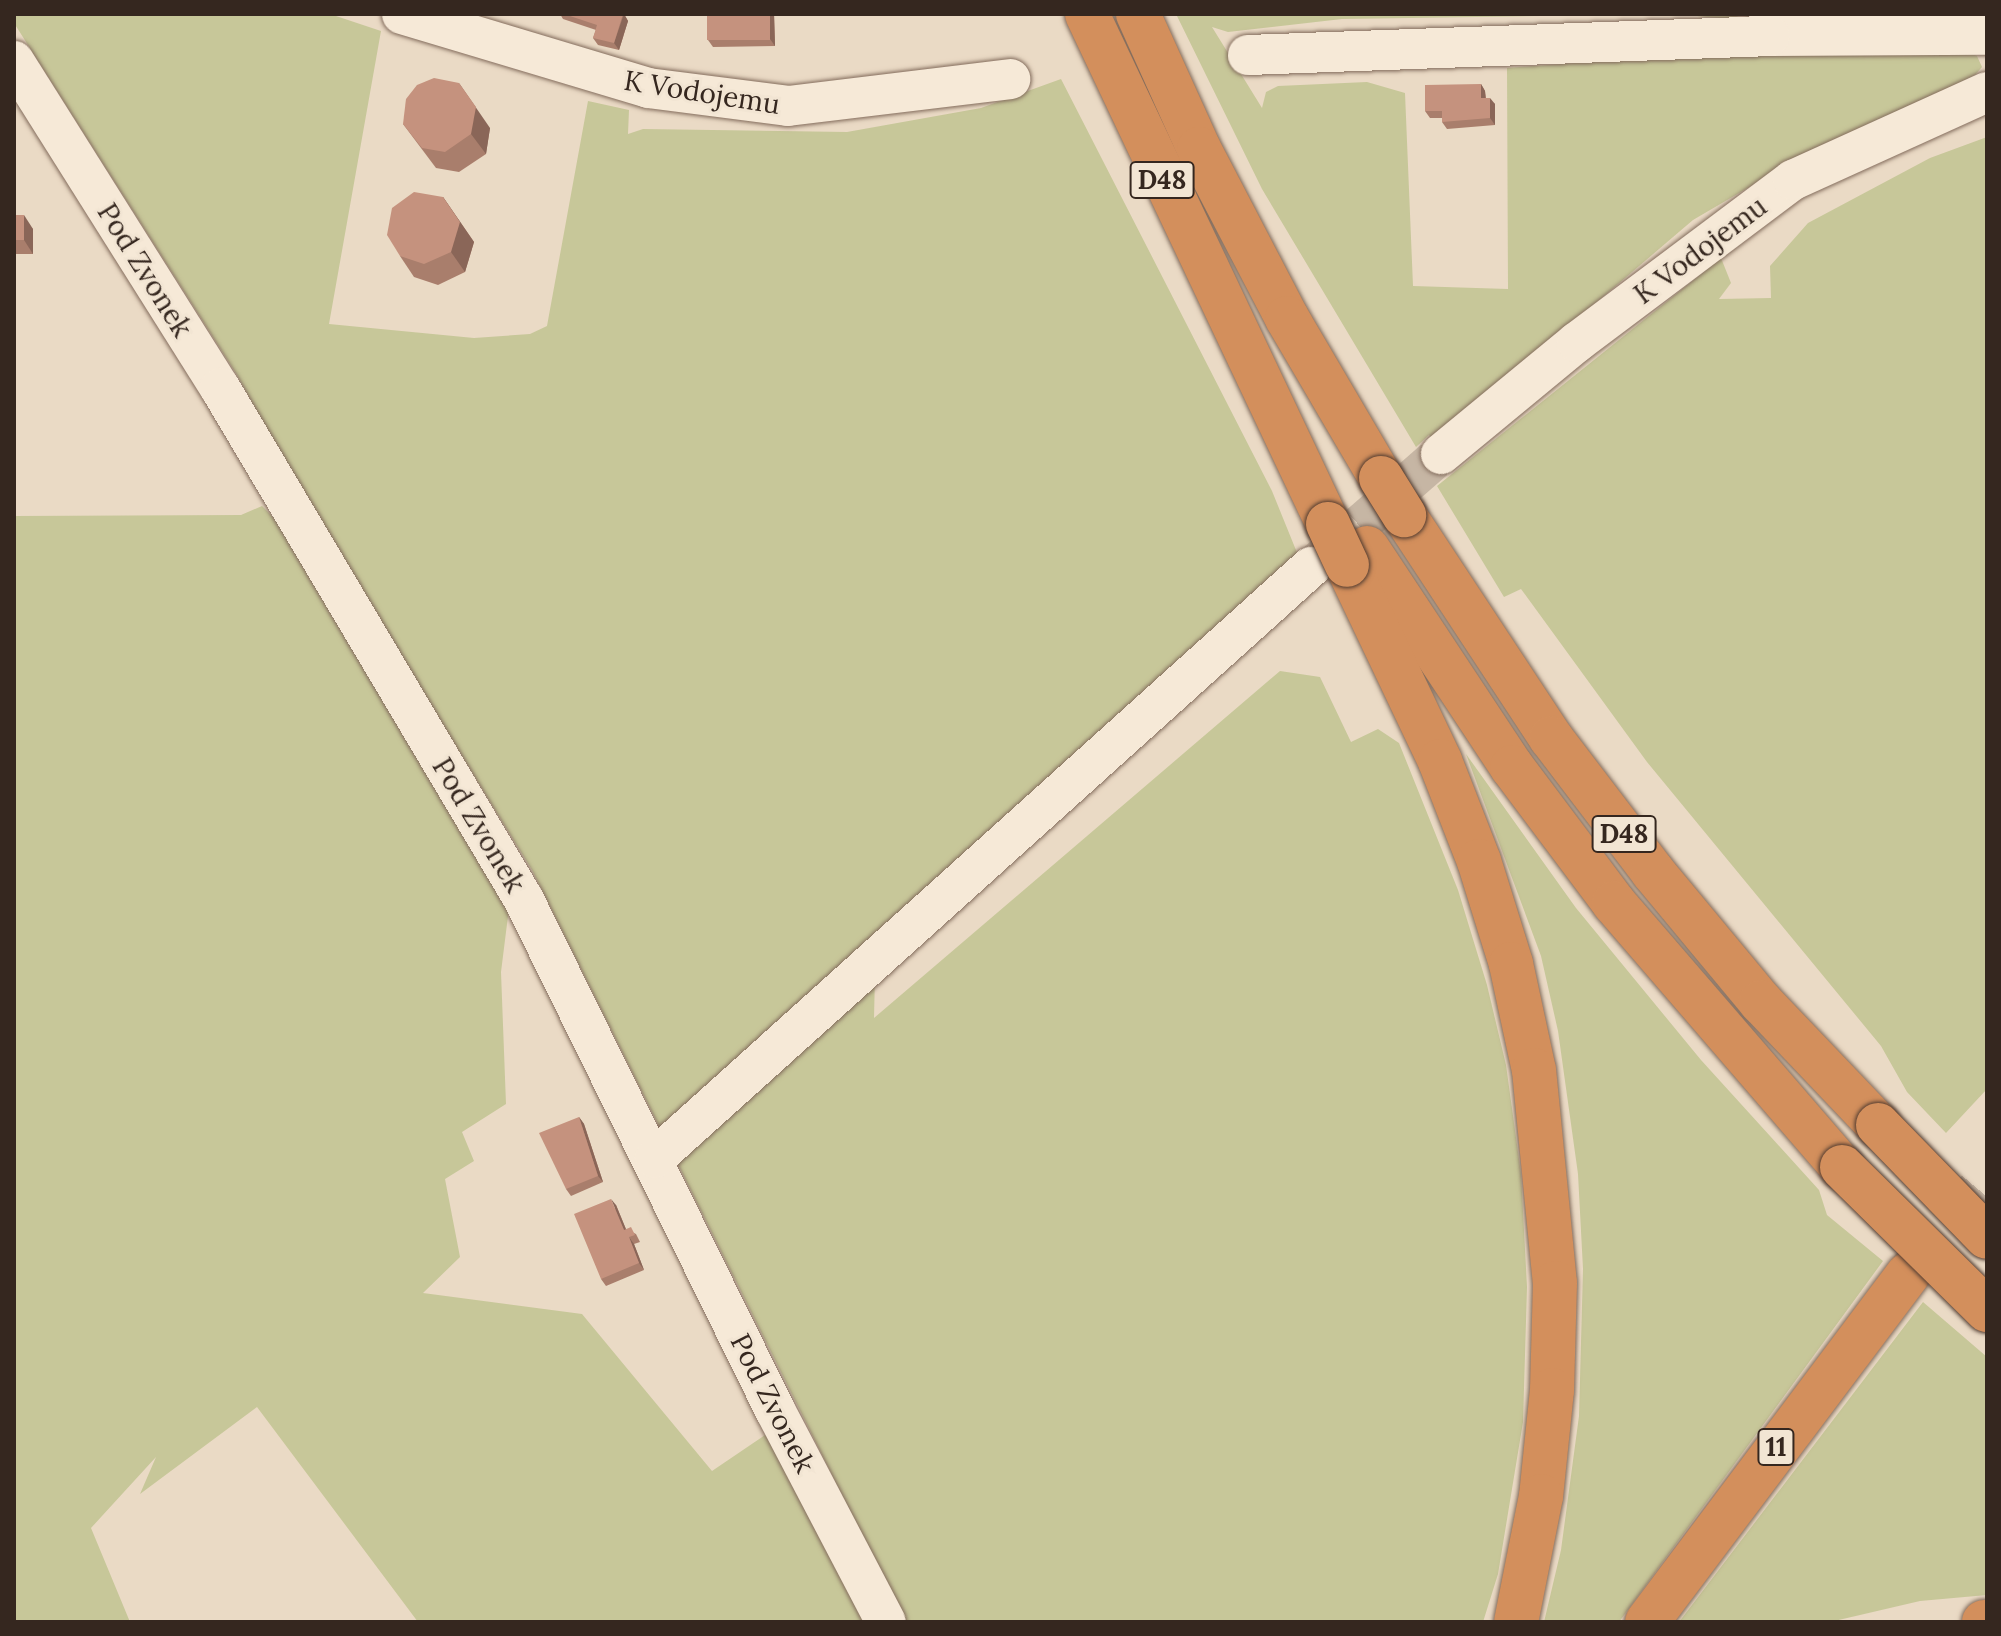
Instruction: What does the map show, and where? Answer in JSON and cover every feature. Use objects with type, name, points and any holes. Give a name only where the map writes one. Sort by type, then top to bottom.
[{"type":"highway","name":"D48","points":[[1087,14],[1244,342],[1336,517],[1342,560],[1512,767],[1614,903],[1842,1167],[1987,1310]]},
{"type":"highway","name":"D48","points":[[1138,14],[1199,149],[1287,318],[1404,515],[1551,738],[1653,872],[1761,1002],[1987,1237]]},
{"type":"highway","points":[[1342,560],[1440,761],[1479,861],[1511,964],[1534,1070],[1555,1283],[1552,1390],[1541,1496],[1516,1622]]},
{"type":"highway","name":"11","points":[[1647,1622],[1908,1274]]},
{"type":"street","name":"K Vodojemu","points":[[402,14],[648,88],[788,106],[1010,79]]},
{"type":"street","points":[[1248,55],[1770,25],[1987,35]]},
{"type":"street","name":"Pod Zvonek","points":[[14,61],[220,388],[524,900],[655,1158],[775,1410],[886,1622]]},
{"type":"street","name":"K Vodojemu","points":[[1441,454],[1577,342],[1793,180],[1987,92]]},
{"type":"street","points":[[655,1158],[1342,560]]},
{"type":"green space","points":[[14,14],[330,14],[381,31],[329,324],[474,338],[530,334],[547,326],[588,101],[629,110],[628,134],[643,129],[847,132],[981,108],[1061,79],[1272,491],[1300,560],[964,860],[876,932],[874,1018],[1280,671],[1320,677],[1351,742],[1378,729],[1399,743],[1458,890],[1487,985],[1506,1065],[1521,1174],[1527,1287],[1523,1422],[1498,1574],[1483,1622],[905,1622],[532,870],[311,510],[237,375],[14,23]]},
{"type":"green space","points":[[1176,14],[1674,14],[1342,19],[1228,32],[1212,27],[1262,108],[1266,92],[1278,86],[1367,82],[1405,93],[1413,286],[1508,289],[1507,68],[1722,52],[1956,49],[1977,56],[1982,67],[1975,75],[1763,179],[1693,220],[1434,441],[1429,435],[1416,447],[1262,189]]},
{"type":"green space","points":[[1674,14],[1744,14],[1731,19]]},
{"type":"green space","points":[[1987,137],[1987,1089],[1946,1133],[1907,1092],[1881,1046],[1647,762],[1521,589],[1504,597],[1437,486],[1721,258],[1731,283],[1719,299],[1771,298],[1770,266],[1808,223],[1930,158]]},
{"type":"green space","points":[[262,506],[289,533],[509,908],[501,972],[506,1104],[462,1132],[474,1161],[445,1179],[460,1257],[423,1293],[582,1314],[712,1471],[768,1433],[863,1622],[418,1622],[257,1407],[140,1494],[156,1457],[91,1528],[130,1622],[14,1622],[14,516],[241,515]]},
{"type":"green space","points":[[1466,754],[1576,908],[1701,1060],[1819,1190],[1827,1215],[1883,1261],[1619,1622],[1544,1622],[1561,1550],[1579,1416],[1583,1269],[1578,1174],[1558,1031],[1541,956]]},
{"type":"green space","points":[[1923,1302],[1987,1357],[1987,1595],[1920,1601],[1830,1622],[1679,1622]]},
{"type":"building","points":[[564,14],[623,14],[614,43],[593,38],[597,25]]},
{"type":"building","points":[[707,14],[770,14],[770,40],[707,40]]},
{"type":"building","points":[[434,78],[459,83],[476,107],[471,134],[445,152],[422,148],[403,124],[406,99],[417,85]]},
{"type":"building","points":[[1481,84],[1481,98],[1490,98],[1490,118],[1442,122],[1442,111],[1425,111],[1425,85]]},
{"type":"building","points":[[414,192],[443,197],[460,222],[451,252],[424,264],[400,256],[387,235],[392,208]]},
{"type":"building","points":[[14,215],[24,215],[24,240],[14,240]]},
{"type":"building","points":[[579,1117],[598,1176],[566,1189],[539,1133]]},
{"type":"building","points":[[611,1199],[624,1230],[631,1227],[635,1235],[629,1237],[639,1263],[601,1279],[574,1214]]},
{"type":"tunnel","points":[[1314,565],[1441,454]]},
{"type":"tunnel","points":[[1908,1274],[1987,1180]]}]
